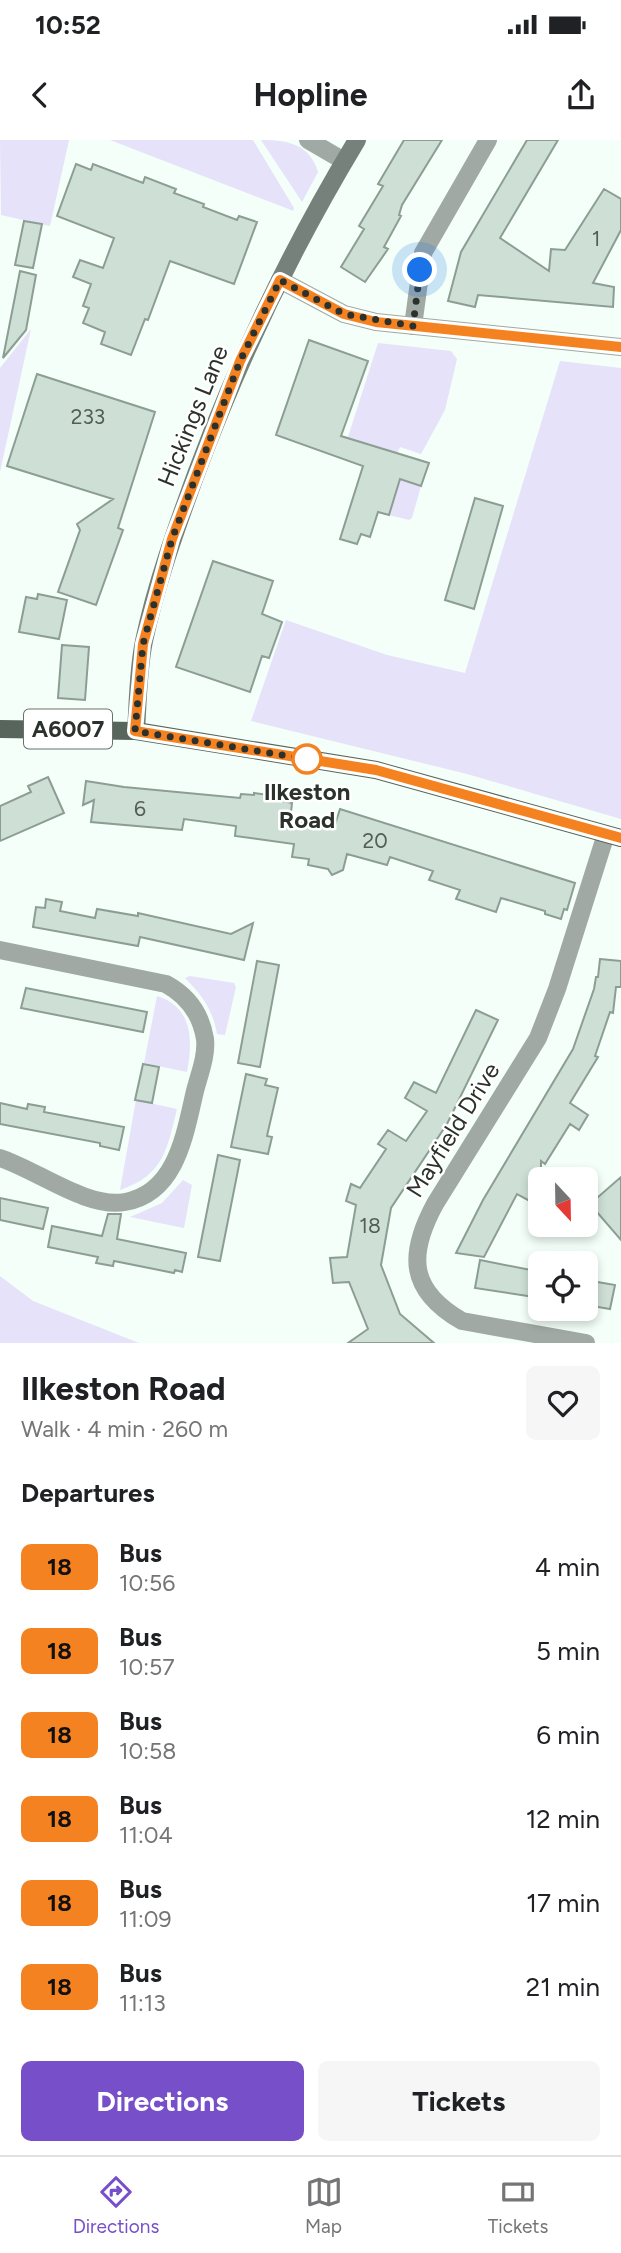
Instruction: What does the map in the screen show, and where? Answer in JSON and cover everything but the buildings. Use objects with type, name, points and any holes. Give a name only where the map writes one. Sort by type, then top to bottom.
[{"type":"main road","name":"Hickings Lane","points":[[135,731],[143,644],[172,539],[240,361],[280,280],[357,140]]},
{"type":"main road","name":"A6007","points":[[0,729],[135,731],[376,770],[614,836]]},
{"type":"street","points":[[308,140],[345,161]]},
{"type":"street","points":[[413,326],[423,253],[488,140]]},
{"type":"street","points":[[280,280],[344,314],[413,326],[621,347]]},
{"type":"street","name":"Mayfield Drive","points":[[586,1343],[463,1321],[434,1300],[422,1281],[415,1262],[423,1226],[435,1204],[538,1038],[614,836]]},
{"type":"street","points":[[0,950],[166,984],[182,994],[197,1012],[205,1045],[180,1151],[162,1181],[140,1197],[120,1202],[93,1199],[0,1158]]},
{"type":"shaded area","points":[[0,140],[69,140],[50,226],[1,215]]},
{"type":"shaded area","points":[[110,140],[253,140],[294,208],[293,211],[286,208]]},
{"type":"shaded area","points":[[261,140],[288,143],[309,155],[318,172],[302,202]]},
{"type":"shaded area","points":[[31,329],[0,472],[0,368]]},
{"type":"shaded area","points":[[378,343],[451,351],[457,359],[445,410],[421,454],[400,447],[397,453],[348,437]]},
{"type":"shaded area","points":[[560,361],[621,368],[621,819],[467,774],[251,721],[286,620],[387,655],[465,673]]},
{"type":"shaded area","points":[[392,477],[421,486],[412,518],[409,520],[389,515],[394,498]]},
{"type":"shaded area","points":[[190,976],[234,983],[236,987],[225,1035],[217,1034],[206,1003],[185,978]]},
{"type":"shaded area","points":[[157,996],[178,1008],[188,1026],[190,1049],[187,1072],[144,1063]]},
{"type":"shaded area","points":[[136,1100],[177,1109],[166,1148],[155,1168],[135,1184],[120,1190]]},
{"type":"shaded area","points":[[183,1180],[192,1185],[184,1228],[130,1217],[162,1203]]},
{"type":"shaded area","points":[[0,1276],[33,1301],[139,1343],[0,1343]]},
{"type":"bus line","name":"18","points":[[621,347],[376,322],[344,314],[280,280],[240,361],[206,444],[172,539],[143,644],[135,731],[376,770],[621,838]]},
{"type":"place","name":"Ilkeston Road","points":[[307,759]]},
{"type":"route","points":[[307,759],[135,731],[143,644],[172,539],[206,444],[240,361],[280,280],[344,314],[376,322],[413,326],[420,270]]}]
